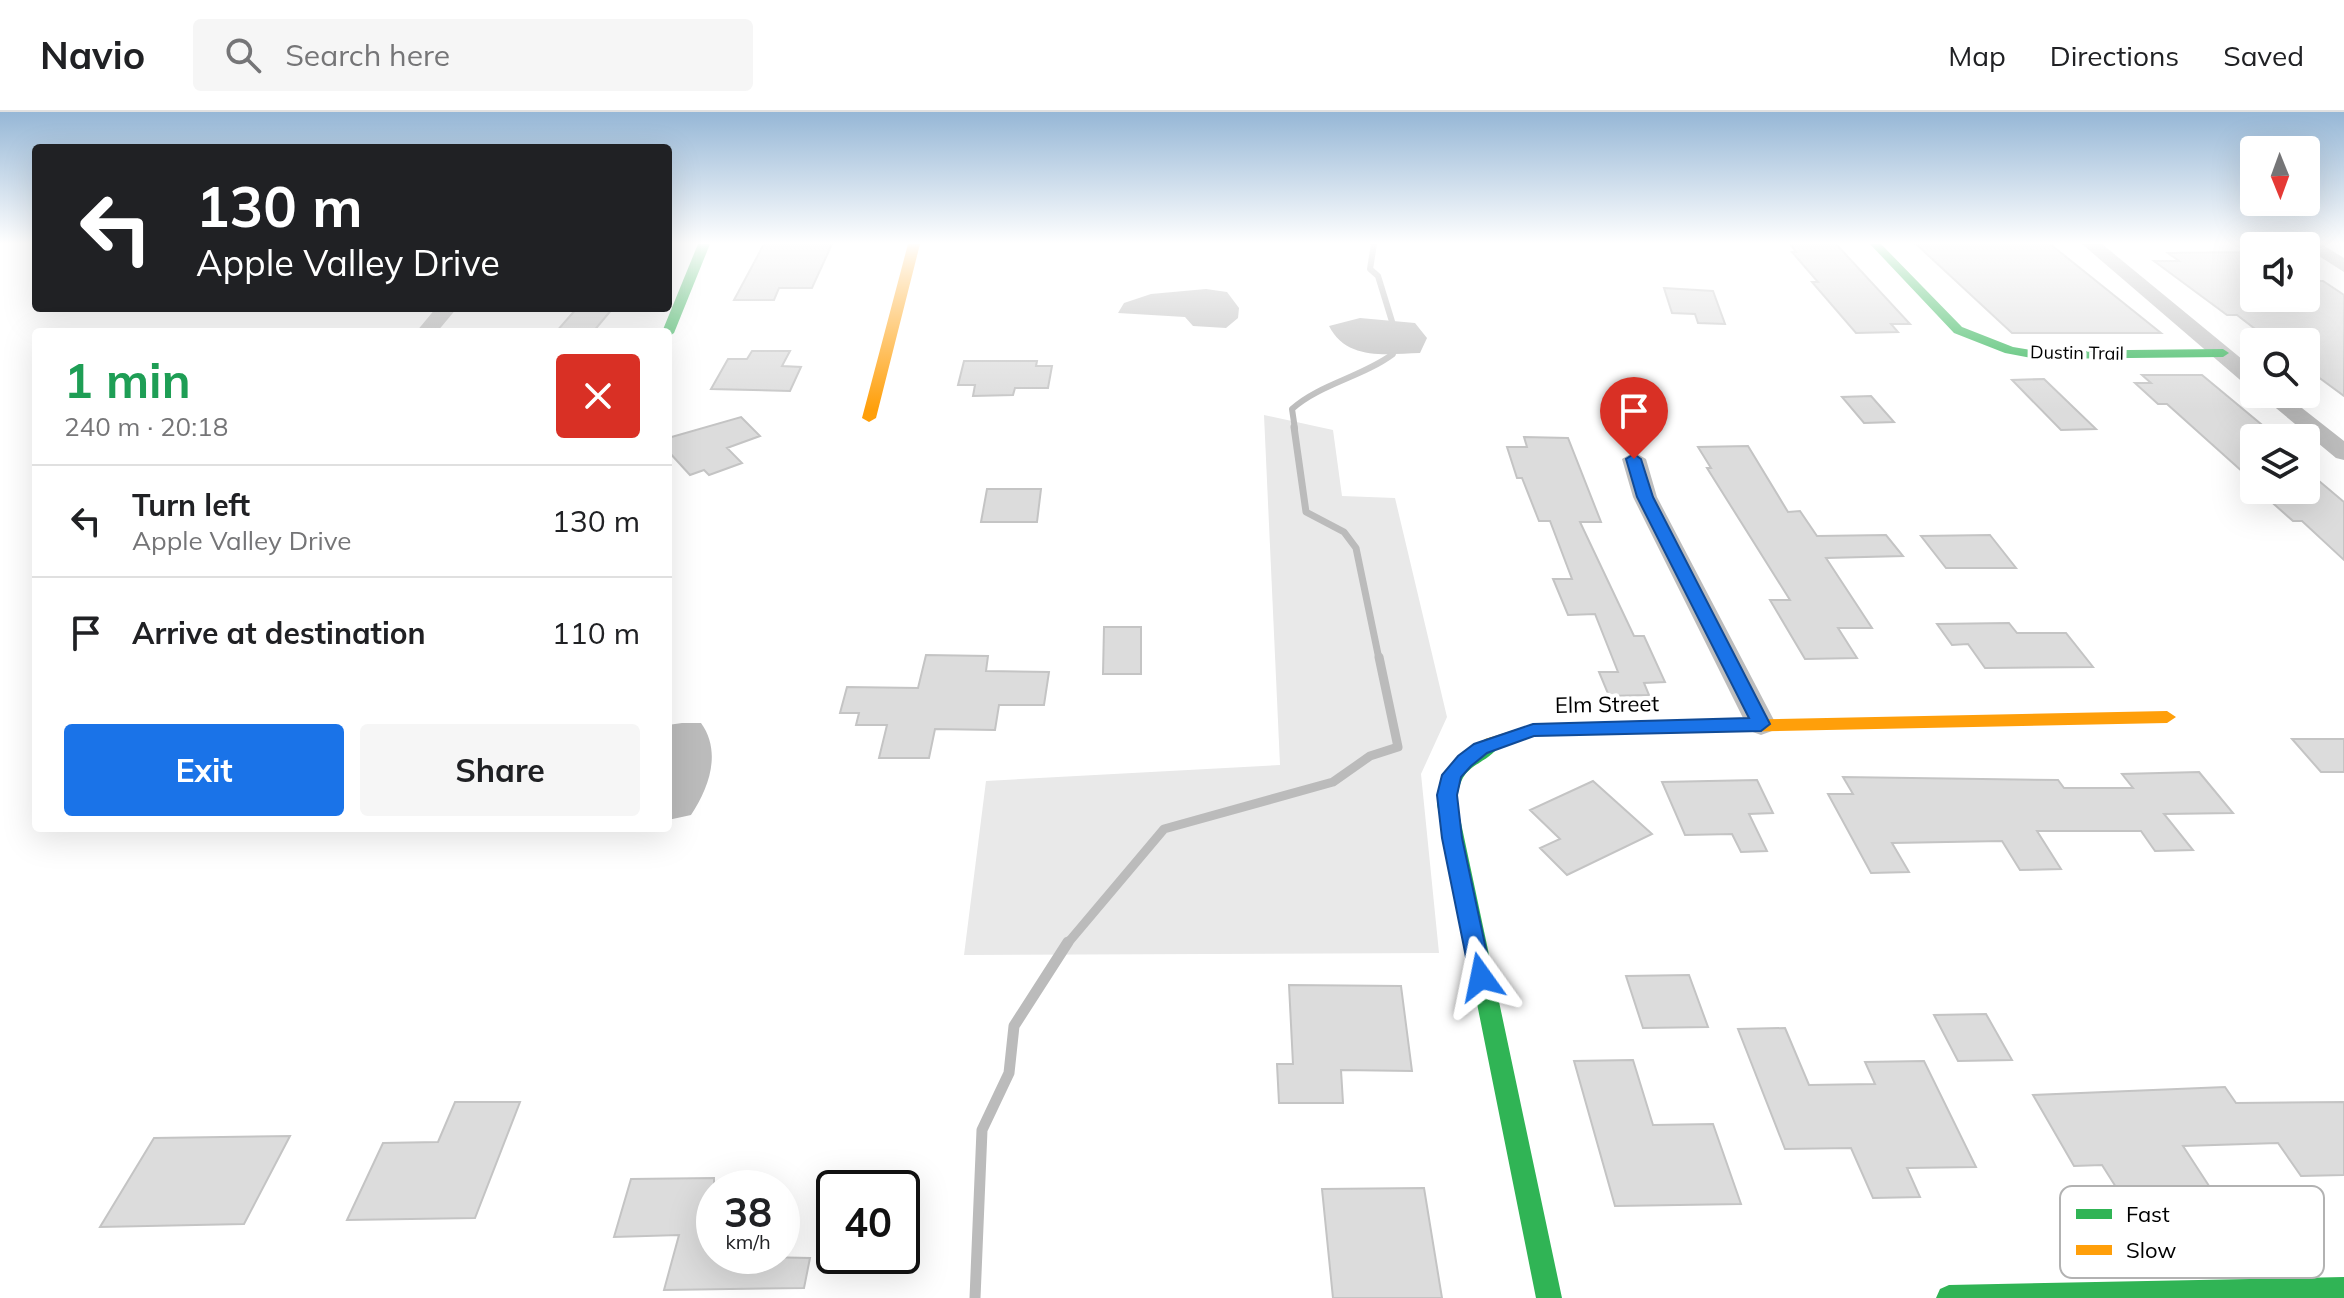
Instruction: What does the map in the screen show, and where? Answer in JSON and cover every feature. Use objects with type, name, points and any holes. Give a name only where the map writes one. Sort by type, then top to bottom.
[{"type":"street","points":[[670,328],[682,299]]},
{"type":"street","points":[[869,418],[900,299]]},
{"type":"street","name":"Dustin Trail","points":[[1928,299],[1958,330],[2010,350],[2037,355],[2223,353]]},
{"type":"street","points":[[2158,299],[2240,368]]},
{"type":"street","points":[[430,328],[444,312]]},
{"type":"street","points":[[2288,408],[2344,453]]},
{"type":"street","points":[[1634,459],[1645,497],[1761,724]]},
{"type":"street","name":"Elm Street","points":[[1549,1298],[1452,838],[1447,795],[1452,775],[1481,749],[1533,730],[2167,717]]},
{"type":"street","points":[[1949,1298],[2344,1290]]},
{"type":"shaded area","points":[[1135,299],[1233,299],[1239,308],[1238,318],[1226,328],[1193,326],[1185,317],[1118,313],[1124,303]]},
{"type":"shaded area","points":[[1360,318],[1415,323],[1427,338],[1420,353],[1368,353],[1346,345],[1329,326]]},
{"type":"shaded area","points":[[1264,415],[1333,430],[1342,496],[1395,498],[1447,717],[1421,774],[1439,953],[964,955],[986,781],[1280,765]]},
{"type":"shaded area","points":[[701,723],[711,746],[712,758],[708,782],[691,815],[672,819],[672,724]]},
{"type":"building","points":[[1668,299],[1716,299],[1725,324],[1698,323],[1695,314],[1672,313]]},
{"type":"building","points":[[1827,299],[1887,299],[1910,324],[1891,324],[1898,332],[1856,333]]},
{"type":"building","points":[[1976,299],[2119,299],[2161,333],[2012,333]]},
{"type":"building","points":[[2206,299],[2240,299],[2240,312],[2320,312],[2320,299],[2344,299],[2344,396],[2320,378],[2320,328],[2254,328],[2237,315],[2227,315]]},
{"type":"building","points":[[574,312],[610,312],[596,328],[560,328]]},
{"type":"building","points":[[752,351],[790,351],[782,366],[801,367],[790,391],[711,389],[728,359],[747,359]]},
{"type":"building","points":[[964,361],[1037,361],[1036,366],[1052,366],[1048,388],[1015,388],[1013,395],[973,396],[975,385],[958,385]]},
{"type":"building","points":[[2142,375],[2202,375],[2261,424],[2240,424],[2240,469],[2167,404],[2158,404],[2135,383],[2151,383]]},
{"type":"building","points":[[2044,379],[2096,429],[2061,430],[2012,380]]},
{"type":"building","points":[[1871,396],[1894,422],[1864,423],[1842,397]]},
{"type":"building","points":[[741,417],[760,436],[727,448],[742,463],[709,475],[704,470],[690,475],[672,455],[672,437]]},
{"type":"building","points":[[1524,437],[1568,438],[1601,522],[1580,522],[1634,636],[1644,636],[1665,682],[1644,683],[1649,695],[1609,696],[1599,672],[1618,672],[1595,614],[1568,615],[1553,579],[1572,579],[1550,521],[1539,521],[1522,478],[1517,478],[1507,447],[1527,447]]},
{"type":"building","points":[[1748,446],[1788,512],[1800,511],[1817,536],[1886,535],[1903,556],[1826,558],[1872,628],[1838,628],[1857,658],[1805,659],[1770,600],[1790,600],[1707,468],[1711,468],[1698,447]]},
{"type":"building","points":[[2320,482],[2344,502],[2344,560],[2302,521],[2293,521],[2274,504],[2320,504]]},
{"type":"building","points":[[987,489],[1041,489],[1037,522],[981,522]]},
{"type":"building","points":[[1990,535],[2016,568],[1946,568],[1921,536]]},
{"type":"building","points":[[2009,623],[2017,633],[2066,633],[2093,667],[1985,668],[1968,644],[1952,645],[1937,624]]},
{"type":"building","points":[[1104,627],[1141,627],[1141,674],[1103,674]]},
{"type":"building","points":[[926,655],[988,656],[986,671],[1049,672],[1044,705],[999,705],[995,730],[935,729],[929,758],[879,758],[887,725],[856,725],[859,713],[840,713],[847,687],[918,688]]},
{"type":"building","points":[[2292,739],[2344,739],[2344,772],[2321,772]]},
{"type":"building","points":[[2199,772],[2233,813],[2164,814],[2193,850],[2155,851],[2141,831],[2037,831],[2061,869],[2020,870],[2002,841],[1892,843],[1909,872],[1871,873],[1828,794],[1853,794],[1843,777],[2058,780],[2064,788],[2133,788],[2122,774]]},
{"type":"building","points":[[1757,780],[1773,813],[1749,814],[1767,851],[1741,852],[1732,834],[1685,835],[1662,782]]},
{"type":"building","points":[[1593,781],[1652,834],[1567,875],[1540,848],[1560,839],[1530,810]]},
{"type":"building","points":[[1689,975],[1708,1027],[1643,1028],[1626,976]]},
{"type":"building","points":[[1289,985],[1401,986],[1412,1071],[1341,1070],[1343,1103],[1279,1103],[1277,1064],[1293,1064]]},
{"type":"building","points":[[1986,1014],[2012,1060],[1958,1061],[1934,1015]]},
{"type":"building","points":[[1785,1028],[1809,1085],[1875,1084],[1865,1062],[1924,1061],[1976,1167],[1907,1168],[1920,1197],[1873,1198],[1851,1148],[1785,1149],[1738,1029]]},
{"type":"building","points":[[1633,1060],[1653,1125],[1713,1124],[1741,1204],[1615,1206],[1574,1061]]},
{"type":"building","points":[[2225,1087],[2236,1103],[2344,1102],[2344,1175],[2301,1176],[2278,1143],[2183,1146],[2209,1186],[2115,1186],[2102,1165],[2074,1166],[2033,1095]]},
{"type":"building","points":[[455,1102],[520,1102],[475,1218],[347,1220],[383,1143],[438,1142]]},
{"type":"building","points":[[290,1136],[244,1224],[100,1227],[154,1138]]},
{"type":"building","points":[[696,1178],[696,1274],[800,1274],[800,1258],[810,1258],[804,1288],[664,1290],[679,1235],[614,1237],[631,1179]]},
{"type":"building","points":[[1424,1188],[1442,1298],[1333,1298],[1322,1189]]},
{"type":"waterway","points":[[1385,299],[1394,328]]},
{"type":"waterway","points":[[1295,429],[1292,409],[1315,393],[1381,362],[1393,354],[1393,346]]},
{"type":"waterway","points":[[1294,427],[1306,512],[1344,532],[1356,548],[1379,659]]},
{"type":"waterway","points":[[1067,944],[1164,829],[1333,782],[1370,756],[1398,747],[1379,657]]},
{"type":"waterway","points":[[975,1298],[982,1130],[1009,1073],[1014,1026],[1068,942]]},
{"type":"traffic: fast","points":[[670,328],[682,299]]},
{"type":"traffic: fast","points":[[1928,299],[1958,330],[2010,350],[2037,355],[2223,353]]},
{"type":"traffic: fast","points":[[1492,744],[1460,767],[1450,783],[1447,804],[1549,1298]]},
{"type":"traffic: fast","points":[[1949,1298],[2344,1290]]},
{"type":"traffic: slow","points":[[869,418],[900,299]]},
{"type":"traffic: slow","points":[[1492,744],[1533,730],[2167,717]]},
{"type":"route","points":[[1481,977],[1452,838],[1447,795],[1452,775],[1465,761],[1481,749],[1505,738],[1533,730],[1761,724],[1645,497],[1634,459]]}]
